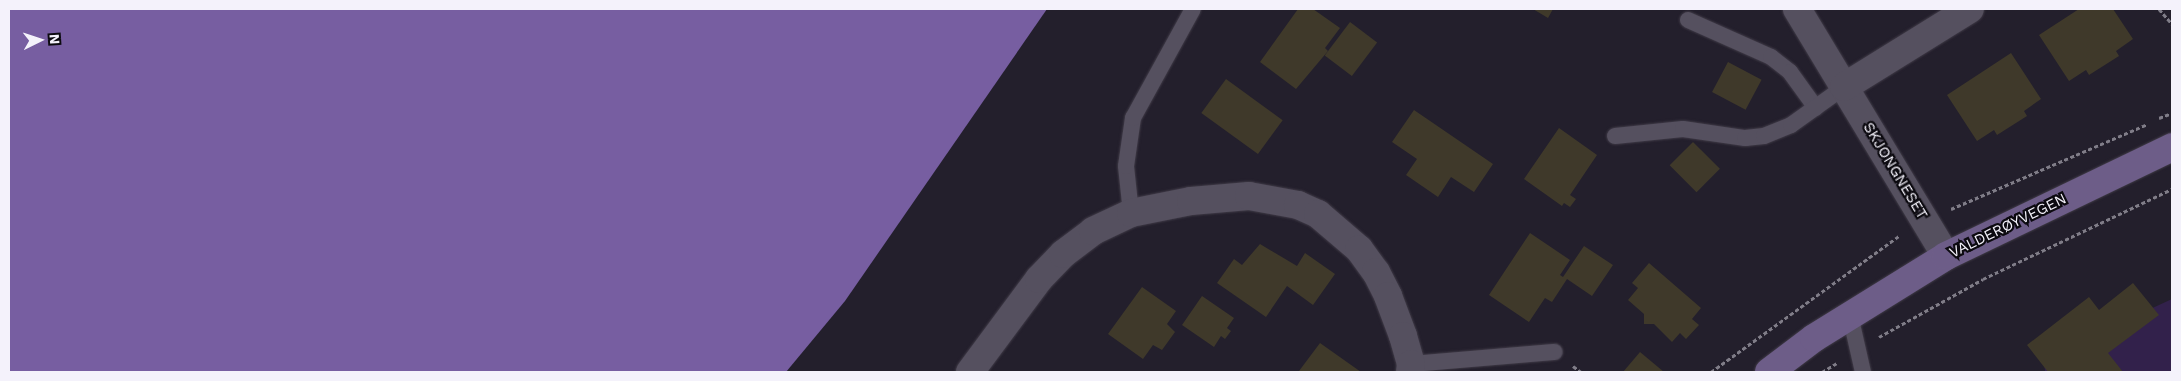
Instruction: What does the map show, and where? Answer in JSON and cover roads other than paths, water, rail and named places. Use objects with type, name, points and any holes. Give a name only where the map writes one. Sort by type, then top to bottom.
[{"type":"main road","name":"VALDERØYVEGEN","points":[[1769,372],[1850,315],[1946,256],[2172,147]]},
{"type":"street","name":"SKJONGNESET","points":[[1797,9],[1946,256]]},
{"type":"street","points":[[1844,87],[1970,9]]},
{"type":"street","points":[[970,372],[1012,311],[1062,254],[1093,231],[1131,213],[1191,200],[1249,196],[1298,205],[1318,214],[1358,249],[1376,272],[1404,336],[1411,368]]},
{"type":"lane","points":[[1131,213],[1126,166],[1133,118],[1193,9]]},
{"type":"lane","points":[[1688,20],[1771,57],[1790,72],[1816,108]]},
{"type":"lane","points":[[1615,136],[1676,130],[1745,138],[1764,136],[1791,125],[1844,87]]},
{"type":"lane","points":[[1850,315],[1863,372]]},
{"type":"lane","points":[[1411,368],[1555,352]]}]
